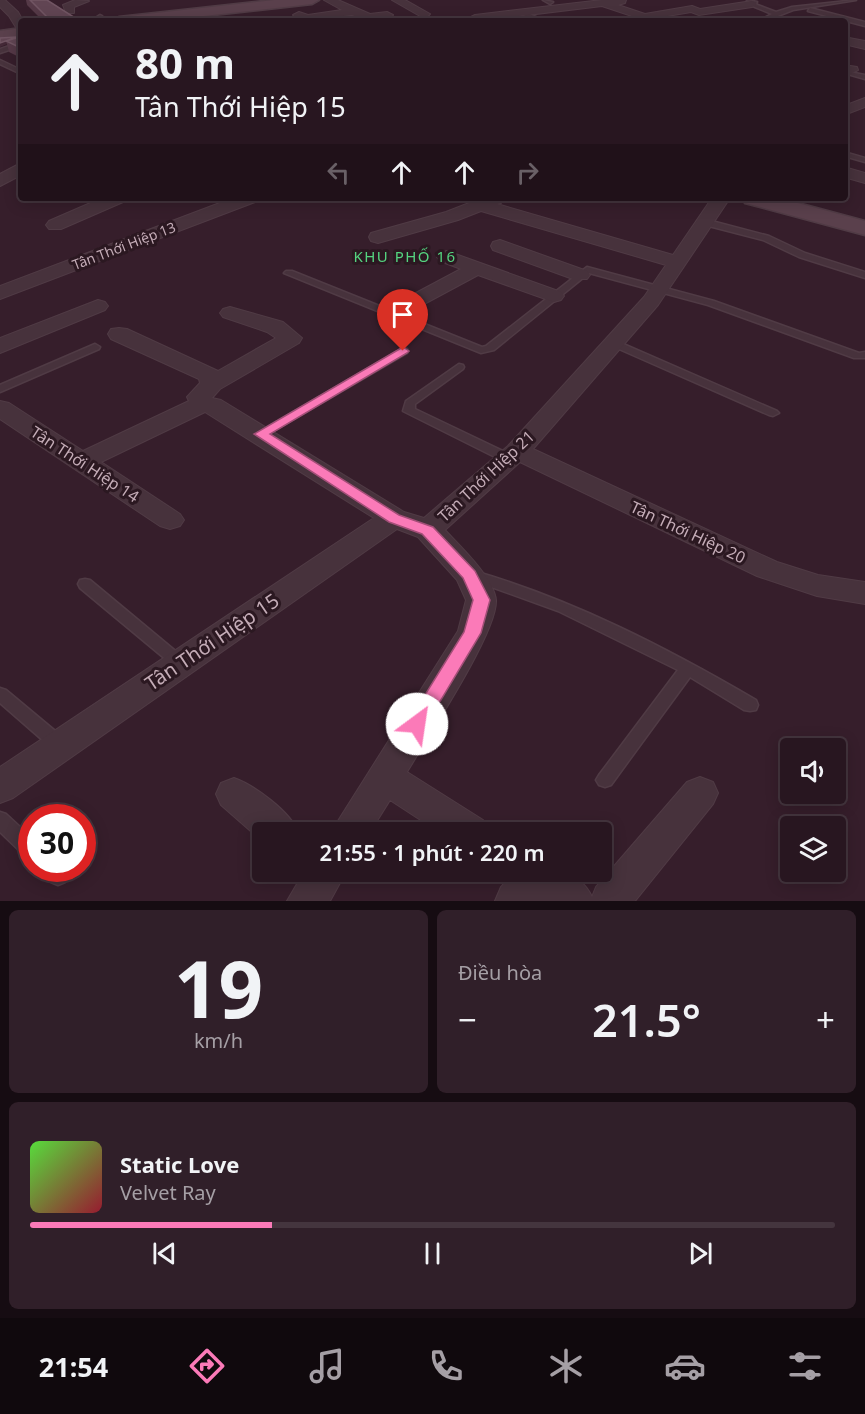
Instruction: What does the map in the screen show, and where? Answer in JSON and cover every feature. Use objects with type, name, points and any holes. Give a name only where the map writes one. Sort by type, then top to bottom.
[{"type":"street","points":[[70,11],[69,5],[89,0]]},
{"type":"street","points":[[179,0],[205,16]]},
{"type":"street","points":[[171,18],[205,16],[312,0]]},
{"type":"street","points":[[329,0],[370,18]]},
{"type":"street","points":[[397,0],[424,14]]},
{"type":"street","points":[[475,18],[521,12],[556,2],[579,11],[603,3],[627,0]]},
{"type":"street","points":[[673,0],[699,12],[751,2]]},
{"type":"street","points":[[0,1],[14,14],[18,25]]},
{"type":"street","points":[[603,3],[636,18]]},
{"type":"street","points":[[643,18],[692,9]]},
{"type":"street","points":[[313,18],[354,11]]},
{"type":"street","points":[[299,15],[305,18]]},
{"type":"street","points":[[0,36],[18,34]]},
{"type":"street","points":[[848,41],[865,45]]},
{"type":"street","points":[[848,117],[865,102]]},
{"type":"street","points":[[0,181],[18,170]]},
{"type":"street","points":[[848,173],[865,178]]},
{"type":"street","points":[[55,225],[110,201]]},
{"type":"street","name":"Tân Thới Hiệp 13","points":[[0,293],[241,201]]},
{"type":"street","points":[[378,237],[452,216],[490,201]]},
{"type":"street","name":"Tân Thới Hiệp 21","points":[[356,822],[472,633],[482,600],[470,575],[428,530],[512,454],[651,302],[719,201]]},
{"type":"street","points":[[764,201],[865,228]]},
{"type":"street","points":[[480,205],[678,262]]},
{"type":"street","points":[[500,246],[580,275]]},
{"type":"street","points":[[447,256],[554,296]]},
{"type":"street","points":[[391,314],[477,268]]},
{"type":"street","points":[[0,346],[98,306]]},
{"type":"street","points":[[83,461],[207,394],[291,338],[275,327],[230,313]]},
{"type":"street","points":[[119,334],[209,375],[207,394],[213,405],[394,518],[428,530]]},
{"type":"street","name":"Tân Thới Hiệp 14","points":[[0,408],[170,520]]},
{"type":"street","name":"Tân Thới Hiệp 20","points":[[512,454],[766,569],[817,585],[865,593]]},
{"type":"street","name":"Tân Thới Hiệp 15","points":[[0,787],[394,518]]},
{"type":"street","points":[[385,777],[455,822]]},
{"type":"street","points":[[610,901],[700,793]]},
{"type":"street","points":[[234,794],[267,822]]},
{"type":"street","points":[[307,901],[319,882]]},
{"type":"street","points":[[526,883],[573,901]]},
{"type":"lane","points":[[809,0],[824,5]]},
{"type":"lane","points":[[768,18],[803,7],[852,1]]},
{"type":"lane","points":[[751,2],[777,14]]},
{"type":"lane","points":[[803,7],[833,18]]},
{"type":"lane","points":[[521,12],[535,18]]},
{"type":"lane","points":[[0,51],[18,36]]},
{"type":"lane","points":[[0,62],[18,71]]},
{"type":"lane","points":[[848,69],[865,77]]},
{"type":"lane","points":[[848,155],[865,160]]},
{"type":"lane","points":[[704,222],[766,238],[802,255],[865,275]]},
{"type":"lane","points":[[289,273],[476,349],[486,350],[587,270],[711,303],[863,356]]},
{"type":"lane","points":[[614,343],[773,413]]},
{"type":"lane","points":[[0,389],[95,347]]},
{"type":"lane","points":[[261,434],[403,351]]},
{"type":"lane","points":[[459,367],[410,403],[409,411],[512,454]]},
{"type":"lane","points":[[470,575],[563,607],[688,668],[750,705]]},
{"type":"lane","points":[[85,584],[180,663]]},
{"type":"lane","points":[[605,780],[688,668]]},
{"type":"lane","points":[[0,694],[61,745]]},
{"type":"lane","points":[[0,820],[18,837]]},
{"type":"building","points":[[30,0],[47,0],[75,18],[48,18]]},
{"type":"building","points":[[17,37],[0,43],[0,38]]},
{"type":"building","points":[[18,38],[18,47],[6,41]]},
{"type":"district","name":"KHU PHỐ 16","points":[[405,257]]},
{"type":"route","points":[[403,351],[261,434],[394,518],[428,530],[470,575],[482,600],[472,633],[417,724]]}]
